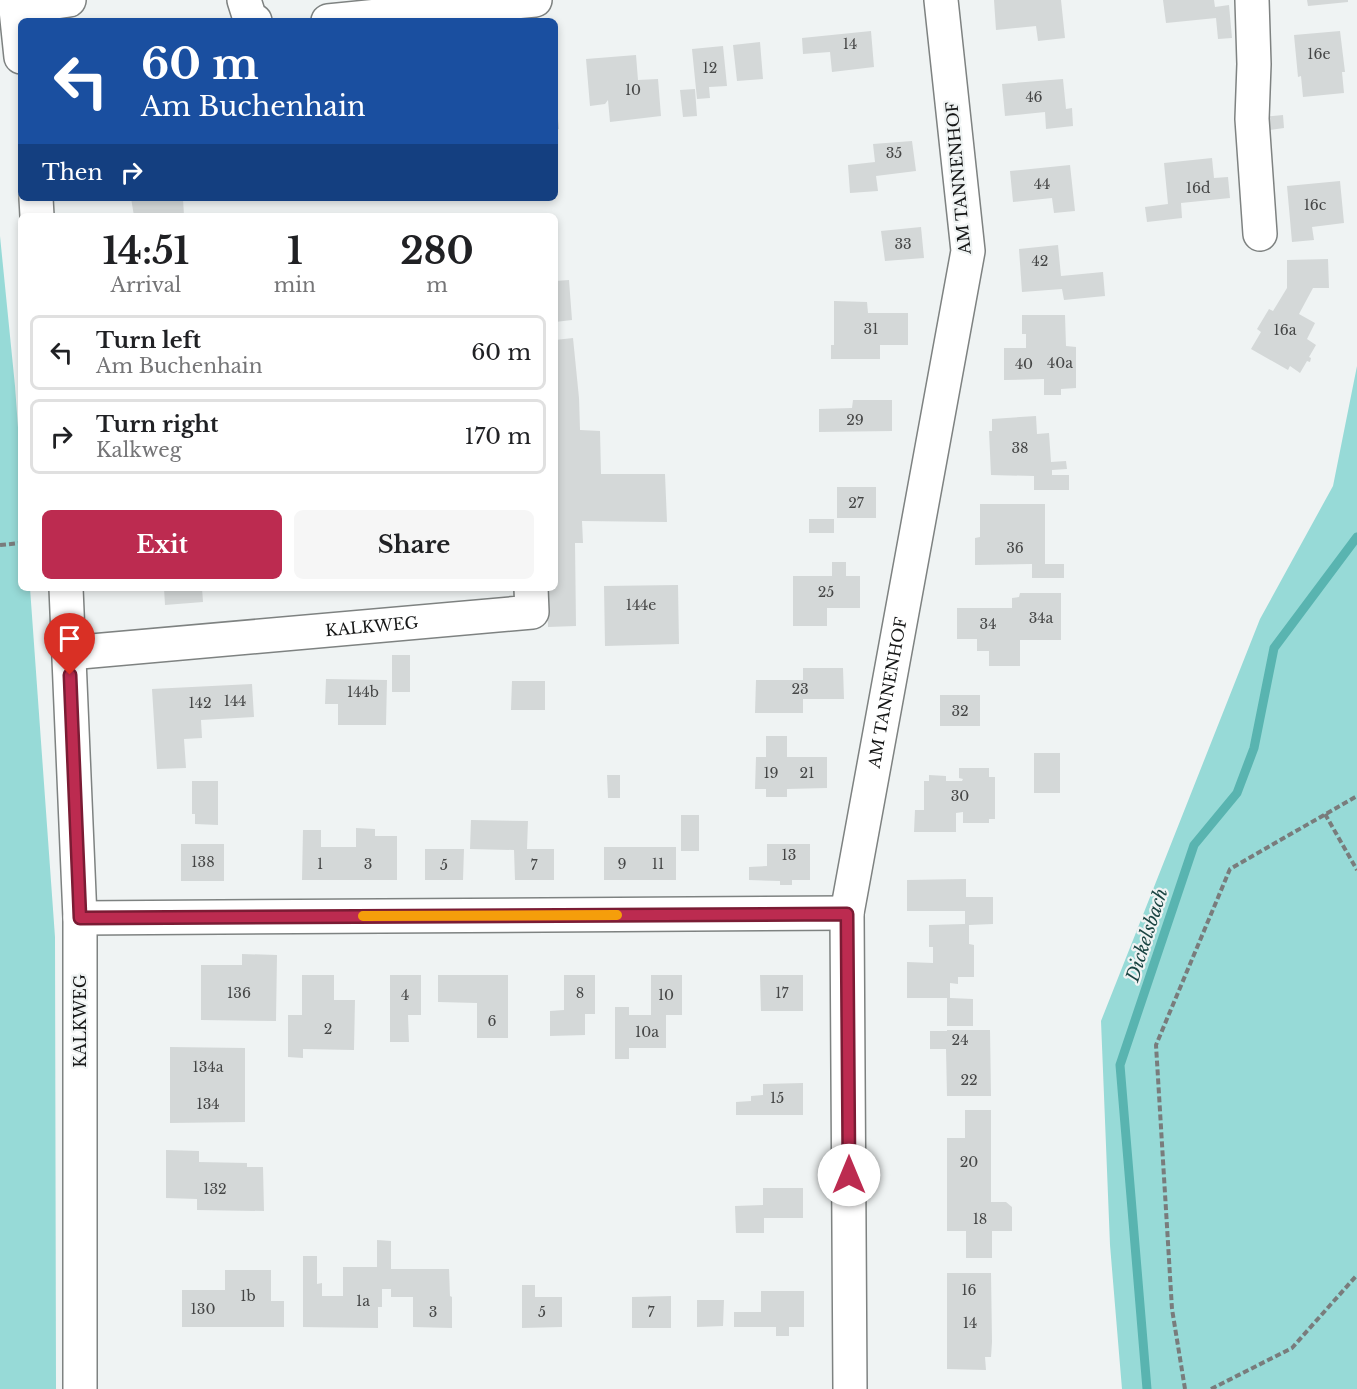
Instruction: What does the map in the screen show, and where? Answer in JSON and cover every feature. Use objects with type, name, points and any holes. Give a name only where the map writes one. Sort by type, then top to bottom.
[{"type":"street","points":[[18,25],[16,4],[69,0]]},
{"type":"street","points":[[244,0],[250,18]]},
{"type":"street","points":[[358,18],[535,0]]},
{"type":"street","name":"AM TANNENHOF","points":[[850,1389],[847,914],[968,251],[941,0]]},
{"type":"street","points":[[1252,0],[1254,64],[1252,119],[1260,234]]},
{"type":"street","name":"KALKWEG","points":[[66,591],[80,918],[80,1389]]},
{"type":"street","name":"KALKWEG","points":[[69,653],[531,600]]},
{"type":"street","points":[[80,918],[847,914]]},
{"type":"path","points":[[0,545],[18,543]]},
{"type":"path","points":[[1185,1389],[1172,1309],[1156,1045],[1230,869],[1357,796]]},
{"type":"path","points":[[1325,814],[1357,870]]},
{"type":"path","points":[[1211,1389],[1292,1348],[1357,1275]]},
{"type":"shaded area","points":[[0,236],[18,428],[18,591],[30,591],[55,937],[56,1389],[0,1389]]},
{"type":"shaded area","points":[[1357,366],[1357,1389],[1122,1389],[1110,1245],[1101,1021],[1260,619],[1333,486]]},
{"type":"building","points":[[994,0],[1061,0],[1065,38],[1038,41],[1036,26],[996,30]]},
{"type":"building","points":[[1163,0],[1214,0],[1215,7],[1229,5],[1232,38],[1218,39],[1216,18],[1166,23]]},
{"type":"building","points":[[1307,0],[1348,0],[1348,2],[1308,6]]},
{"type":"building","points":[[871,31],[874,67],[832,72],[830,52],[803,54],[802,38]]},
{"type":"building","points":[[1340,31],[1345,72],[1342,72],[1344,93],[1303,97],[1301,76],[1298,77],[1294,35]]},
{"type":"building","points":[[760,42],[763,79],[737,81],[733,45]]},
{"type":"building","points":[[723,46],[727,86],[709,87],[710,98],[697,99],[692,49]]},
{"type":"building","points":[[636,55],[638,80],[658,79],[661,116],[610,122],[608,100],[605,104],[590,106],[586,59]]},
{"type":"building","points":[[1063,79],[1066,109],[1072,108],[1073,126],[1046,129],[1045,112],[1005,116],[1002,84]]},
{"type":"building","points":[[695,89],[697,116],[683,117],[680,90]]},
{"type":"building","points":[[1283,115],[1284,128],[1264,131],[1262,117]]},
{"type":"building","points":[[912,141],[916,171],[876,176],[878,191],[850,193],[848,165],[875,162],[873,144]]},
{"type":"building","points":[[1212,158],[1214,178],[1228,177],[1230,198],[1181,203],[1182,218],[1147,222],[1145,207],[1168,204],[1164,163]]},
{"type":"building","points":[[1070,165],[1075,211],[1054,213],[1052,198],[1013,202],[1010,171]]},
{"type":"building","points":[[1340,181],[1344,223],[1312,227],[1314,240],[1292,242],[1287,186]]},
{"type":"building","points":[[132,201],[183,201],[184,213],[134,213]]},
{"type":"building","points":[[921,227],[924,258],[885,261],[881,231]]},
{"type":"building","points":[[1058,245],[1061,276],[1103,272],[1105,296],[1064,300],[1062,289],[1022,292],[1019,249]]},
{"type":"building","points":[[1328,259],[1329,288],[1313,288],[1299,314],[1315,323],[1307,339],[1316,345],[1309,357],[1310,362],[1307,361],[1300,373],[1290,366],[1288,370],[1251,349],[1261,332],[1257,329],[1269,309],[1273,311],[1287,288],[1287,260]]},
{"type":"building","points":[[569,280],[572,320],[558,322],[558,281]]},
{"type":"building","points":[[834,301],[867,302],[868,313],[908,313],[908,345],[880,345],[880,359],[831,359],[831,345],[834,345]]},
{"type":"building","points":[[1022,315],[1065,315],[1066,346],[1076,347],[1076,388],[1061,389],[1061,395],[1044,395],[1044,379],[1004,380],[1004,348],[1026,348],[1026,334],[1022,334]]},
{"type":"building","points":[[573,338],[580,430],[600,431],[601,474],[665,474],[667,522],[582,521],[583,543],[575,543],[576,626],[548,627],[547,591],[558,591],[558,340]]},
{"type":"building","points":[[853,400],[892,400],[892,431],[819,432],[819,409],[852,408]]},
{"type":"building","points":[[1036,416],[1037,434],[1049,433],[1051,462],[1066,461],[1067,469],[1052,470],[1052,475],[1069,475],[1069,490],[1034,490],[1034,476],[991,475],[989,431],[992,431],[992,419]]},
{"type":"building","points":[[837,487],[876,487],[876,518],[837,518]]},
{"type":"building","points":[[980,504],[1045,504],[1045,564],[1064,564],[1064,578],[1032,578],[1032,564],[975,565],[975,538],[980,537]]},
{"type":"building","points":[[809,519],[834,519],[834,533],[809,533]]},
{"type":"building","points":[[832,562],[846,562],[846,576],[860,576],[860,608],[827,608],[827,626],[793,626],[793,576],[832,576]]},
{"type":"building","points":[[678,585],[679,644],[605,646],[604,586]]},
{"type":"building","points":[[164,591],[202,591],[203,602],[165,605]]},
{"type":"building","points":[[1020,593],[1061,593],[1061,640],[1020,640],[1020,666],[989,666],[989,651],[977,651],[977,639],[957,639],[957,608],[1012,608],[1012,598],[1019,597]]},
{"type":"building","points":[[392,655],[410,655],[410,692],[392,692]]},
{"type":"building","points":[[803,668],[843,668],[844,699],[803,699],[803,713],[755,713],[756,680],[803,680]]},
{"type":"building","points":[[326,679],[387,680],[386,725],[338,725],[338,704],[325,704]]},
{"type":"building","points":[[512,681],[545,681],[545,710],[511,710]]},
{"type":"building","points":[[252,684],[254,717],[201,720],[202,738],[184,739],[186,768],[157,769],[152,689]]},
{"type":"building","points":[[940,695],[980,695],[980,726],[940,726]]},
{"type":"building","points":[[766,736],[787,736],[787,757],[827,757],[827,788],[787,789],[787,797],[766,797],[766,789],[755,789],[756,757],[766,757]]},
{"type":"building","points":[[1034,753],[1060,753],[1060,793],[1034,793]]},
{"type":"building","points":[[959,768],[989,768],[989,777],[995,777],[995,819],[989,819],[989,823],[963,823],[963,812],[956,813],[956,832],[914,832],[915,810],[924,810],[924,781],[929,781],[929,775],[946,776],[946,781],[962,781],[963,779],[959,778]]},
{"type":"building","points":[[607,775],[620,775],[620,798],[608,798]]},
{"type":"building","points":[[192,781],[218,781],[218,825],[195,824],[195,814],[192,814]]},
{"type":"building","points":[[681,815],[699,815],[699,851],[681,851]]},
{"type":"building","points":[[471,820],[528,821],[527,849],[554,849],[554,880],[515,880],[514,850],[470,849]]},
{"type":"building","points":[[356,828],[375,829],[375,836],[397,836],[397,880],[302,880],[303,830],[321,830],[321,847],[356,847]]},
{"type":"building","points":[[181,844],[224,844],[224,881],[181,881]]},
{"type":"building","points":[[767,844],[810,844],[810,880],[792,880],[792,885],[780,885],[780,881],[749,880],[749,867],[767,866]]},
{"type":"building","points":[[604,847],[676,847],[676,880],[604,880]]},
{"type":"building","points":[[425,849],[464,849],[463,880],[425,880]]},
{"type":"building","points":[[966,879],[966,897],[993,897],[993,924],[969,925],[969,944],[974,945],[974,977],[958,977],[958,984],[950,983],[950,998],[973,999],[973,1026],[947,1026],[947,998],[907,998],[907,962],[933,963],[933,947],[929,947],[929,925],[965,924],[965,911],[907,911],[907,880]]},
{"type":"building","points":[[242,954],[277,955],[276,1021],[201,1020],[201,965],[242,965]]},
{"type":"building","points":[[302,975],[334,975],[334,1000],[355,1000],[354,1050],[303,1049],[303,1058],[288,1057],[288,1015],[302,1015]]},
{"type":"building","points":[[390,975],[421,975],[421,1015],[408,1015],[409,1042],[390,1042]]},
{"type":"building","points":[[438,975],[508,975],[508,1038],[477,1038],[477,1003],[438,1002]]},
{"type":"building","points":[[564,975],[595,975],[595,1014],[585,1014],[585,1035],[550,1036],[550,1011],[564,1010]]},
{"type":"building","points":[[651,975],[682,975],[682,1015],[666,1015],[666,1048],[629,1048],[629,1059],[615,1059],[615,1007],[629,1007],[629,1015],[651,1015]]},
{"type":"building","points":[[760,975],[803,975],[803,1011],[761,1011]]},
{"type":"building","points":[[990,1030],[991,1096],[947,1096],[946,1049],[930,1049],[930,1031]]},
{"type":"building","points":[[170,1047],[245,1048],[245,1122],[170,1123]]},
{"type":"building","points":[[803,1083],[803,1115],[736,1115],[736,1102],[751,1101],[751,1096],[763,1095],[763,1084]]},
{"type":"building","points":[[965,1110],[991,1110],[991,1202],[1006,1202],[1012,1207],[1012,1231],[992,1231],[992,1258],[966,1258],[966,1231],[947,1231],[947,1138],[965,1138]]},
{"type":"building","points":[[166,1150],[199,1151],[199,1162],[247,1163],[247,1167],[263,1167],[264,1211],[197,1210],[197,1199],[166,1198]]},
{"type":"building","points":[[763,1188],[803,1188],[803,1218],[764,1218],[764,1233],[736,1233],[735,1206],[763,1205]]},
{"type":"building","points":[[377,1240],[391,1241],[391,1269],[449,1269],[452,1328],[413,1327],[413,1297],[391,1297],[391,1289],[382,1289],[382,1307],[378,1307],[378,1328],[303,1327],[303,1256],[317,1256],[317,1284],[322,1283],[322,1296],[343,1296],[343,1267],[377,1267]]},
{"type":"building","points":[[225,1270],[271,1270],[271,1301],[284,1301],[284,1327],[182,1327],[182,1290],[225,1290]]},
{"type":"building","points":[[947,1273],[991,1273],[992,1342],[991,1357],[985,1357],[986,1370],[947,1369]]},
{"type":"building","points":[[522,1285],[535,1285],[535,1297],[562,1297],[562,1327],[522,1328]]},
{"type":"building","points":[[761,1291],[804,1291],[804,1327],[789,1327],[789,1336],[776,1336],[776,1327],[734,1327],[734,1312],[761,1312]]},
{"type":"building","points":[[671,1296],[671,1328],[632,1328],[632,1297]]},
{"type":"building","points":[[697,1300],[724,1300],[723,1326],[697,1327]]},
{"type":"waterway","name":"Dickelsbach","points":[[1147,1389],[1120,1065],[1194,845],[1237,793],[1254,748],[1274,648],[1357,537]]},
{"type":"slow traffic","points":[[363,916],[617,915]]},
{"type":"route","points":[[70,675],[80,918],[847,914],[849,1175]]}]
